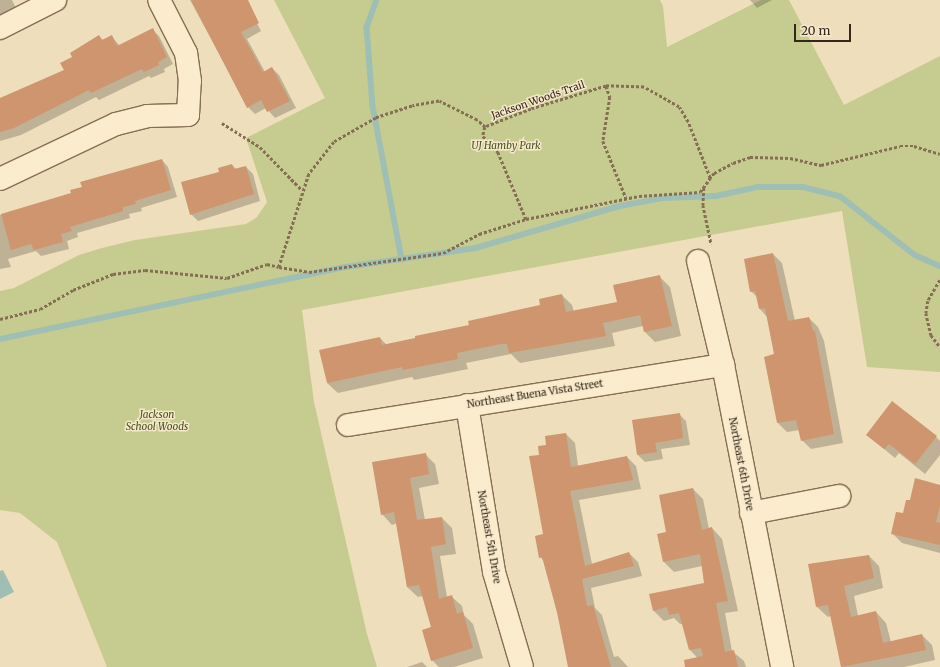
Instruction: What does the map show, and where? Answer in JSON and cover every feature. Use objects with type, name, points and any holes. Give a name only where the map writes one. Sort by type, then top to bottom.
[{"type":"street","points":[[0,28],[56,0]]},
{"type":"street","points":[[0,178],[116,124],[157,114],[188,115],[190,81],[186,54],[159,0]]},
{"type":"street","name":"Northeast 6th Drive","points":[[705,253],[722,365],[782,667]]},
{"type":"street","name":"Northeast Buena Vista Street","points":[[348,424],[722,365]]},
{"type":"street","name":"Northeast 5th Drive","points":[[467,405],[494,572],[522,667]]},
{"type":"street","points":[[751,514],[839,496]]},
{"type":"path","name":"Jackson Woods Trail","points":[[279,266],[302,190],[309,174],[334,142],[373,119],[412,106],[439,101],[477,120],[485,127],[531,109],[606,86],[644,87],[679,107],[688,122],[710,178]]},
{"type":"path","points":[[606,86],[610,97],[603,141],[626,198]]},
{"type":"path","points":[[222,123],[260,147],[302,190]]},
{"type":"path","points":[[485,127],[483,136],[498,152],[526,219]]},
{"type":"path","points":[[0,319],[40,309],[73,290],[113,274],[145,270],[227,278],[267,264],[309,272],[443,253],[479,234],[526,219],[626,198],[700,192],[710,178],[733,163],[750,157],[790,158],[821,165],[900,146],[914,146],[940,154]]},
{"type":"path","points":[[705,253],[702,205],[703,188],[710,178]]},
{"type":"path","points":[[940,280],[928,301],[927,326],[940,347]]},
{"type":"green space","name":"Jackson School Woods","points":[[274,0],[660,0],[663,6],[667,47],[761,0],[789,0],[844,105],[940,56],[940,372],[867,367],[842,211],[302,310],[314,402],[367,634],[377,667],[107,667],[57,542],[20,513],[0,510],[0,291],[14,288],[79,255],[102,248],[135,240],[246,224],[257,217],[267,202],[246,138],[325,98]]},
{"type":"water","points":[[3,570],[14,592],[0,599],[0,571]]},
{"type":"building","points":[[191,0],[248,0],[259,23],[241,32],[263,72],[272,67],[290,101],[267,112],[261,100],[247,108]]},
{"type":"building","points":[[153,28],[167,57],[158,62],[159,65],[144,72],[142,69],[91,93],[89,90],[14,128],[0,132],[0,98],[64,70],[60,63],[72,57],[70,53],[99,35],[102,40],[112,35],[117,46]]},
{"type":"building","points":[[162,159],[171,190],[135,201],[136,204],[123,207],[123,211],[70,227],[72,231],[61,234],[63,242],[34,250],[31,244],[11,250],[1,214],[71,193],[70,190],[82,187],[80,182]]},
{"type":"building","points":[[232,164],[234,169],[246,166],[254,194],[190,215],[181,182],[219,172],[218,168]]},
{"type":"building","points":[[773,253],[788,321],[809,317],[813,331],[815,331],[834,434],[801,441],[796,420],[777,423],[764,357],[774,354],[765,308],[759,309],[755,291],[750,292],[744,259]]},
{"type":"building","points":[[660,275],[672,326],[644,332],[640,315],[603,323],[606,336],[509,353],[507,344],[501,344],[457,353],[458,359],[403,370],[402,367],[327,383],[319,350],[380,337],[382,345],[415,338],[415,336],[469,325],[468,321],[540,305],[539,299],[562,294],[566,312],[617,302],[613,285]]},
{"type":"building","points":[[892,401],[937,436],[915,464],[889,444],[884,449],[866,435]]},
{"type":"building","points":[[680,413],[683,438],[655,443],[657,452],[637,455],[632,420]]},
{"type":"building","points":[[566,433],[571,467],[627,456],[633,480],[570,491],[585,566],[629,552],[634,566],[582,579],[587,606],[593,605],[611,667],[568,667],[557,612],[542,557],[539,558],[535,536],[543,534],[529,456],[539,455],[538,446],[546,445],[545,436]]},
{"type":"building","points":[[426,453],[429,474],[410,478],[417,520],[442,517],[446,544],[431,547],[439,599],[452,595],[457,614],[463,612],[473,648],[431,661],[422,630],[431,627],[419,585],[407,587],[394,512],[381,515],[372,462]]},
{"type":"building","points":[[915,478],[940,485],[940,506],[936,522],[940,523],[940,545],[891,534],[896,512],[903,513],[906,500],[910,500]]},
{"type":"building","points":[[693,488],[702,530],[712,527],[728,601],[716,603],[725,652],[734,650],[738,667],[685,667],[684,660],[703,656],[701,648],[689,650],[679,613],[669,615],[667,607],[653,611],[649,594],[704,583],[700,554],[663,562],[657,534],[666,532],[659,495]]},
{"type":"building","points":[[869,555],[874,578],[844,586],[851,617],[876,611],[883,643],[922,634],[926,650],[841,667],[828,605],[816,607],[808,564]]},
{"type":"waterway","points":[[377,0],[367,27],[373,106],[402,259]]},
{"type":"waterway","points":[[0,339],[346,267],[476,248],[620,206],[663,198],[716,196],[758,187],[803,187],[840,196],[915,255],[940,266]]},
{"type":"park label","name":"UJ Hamby Park","points":[[506,146]]}]
